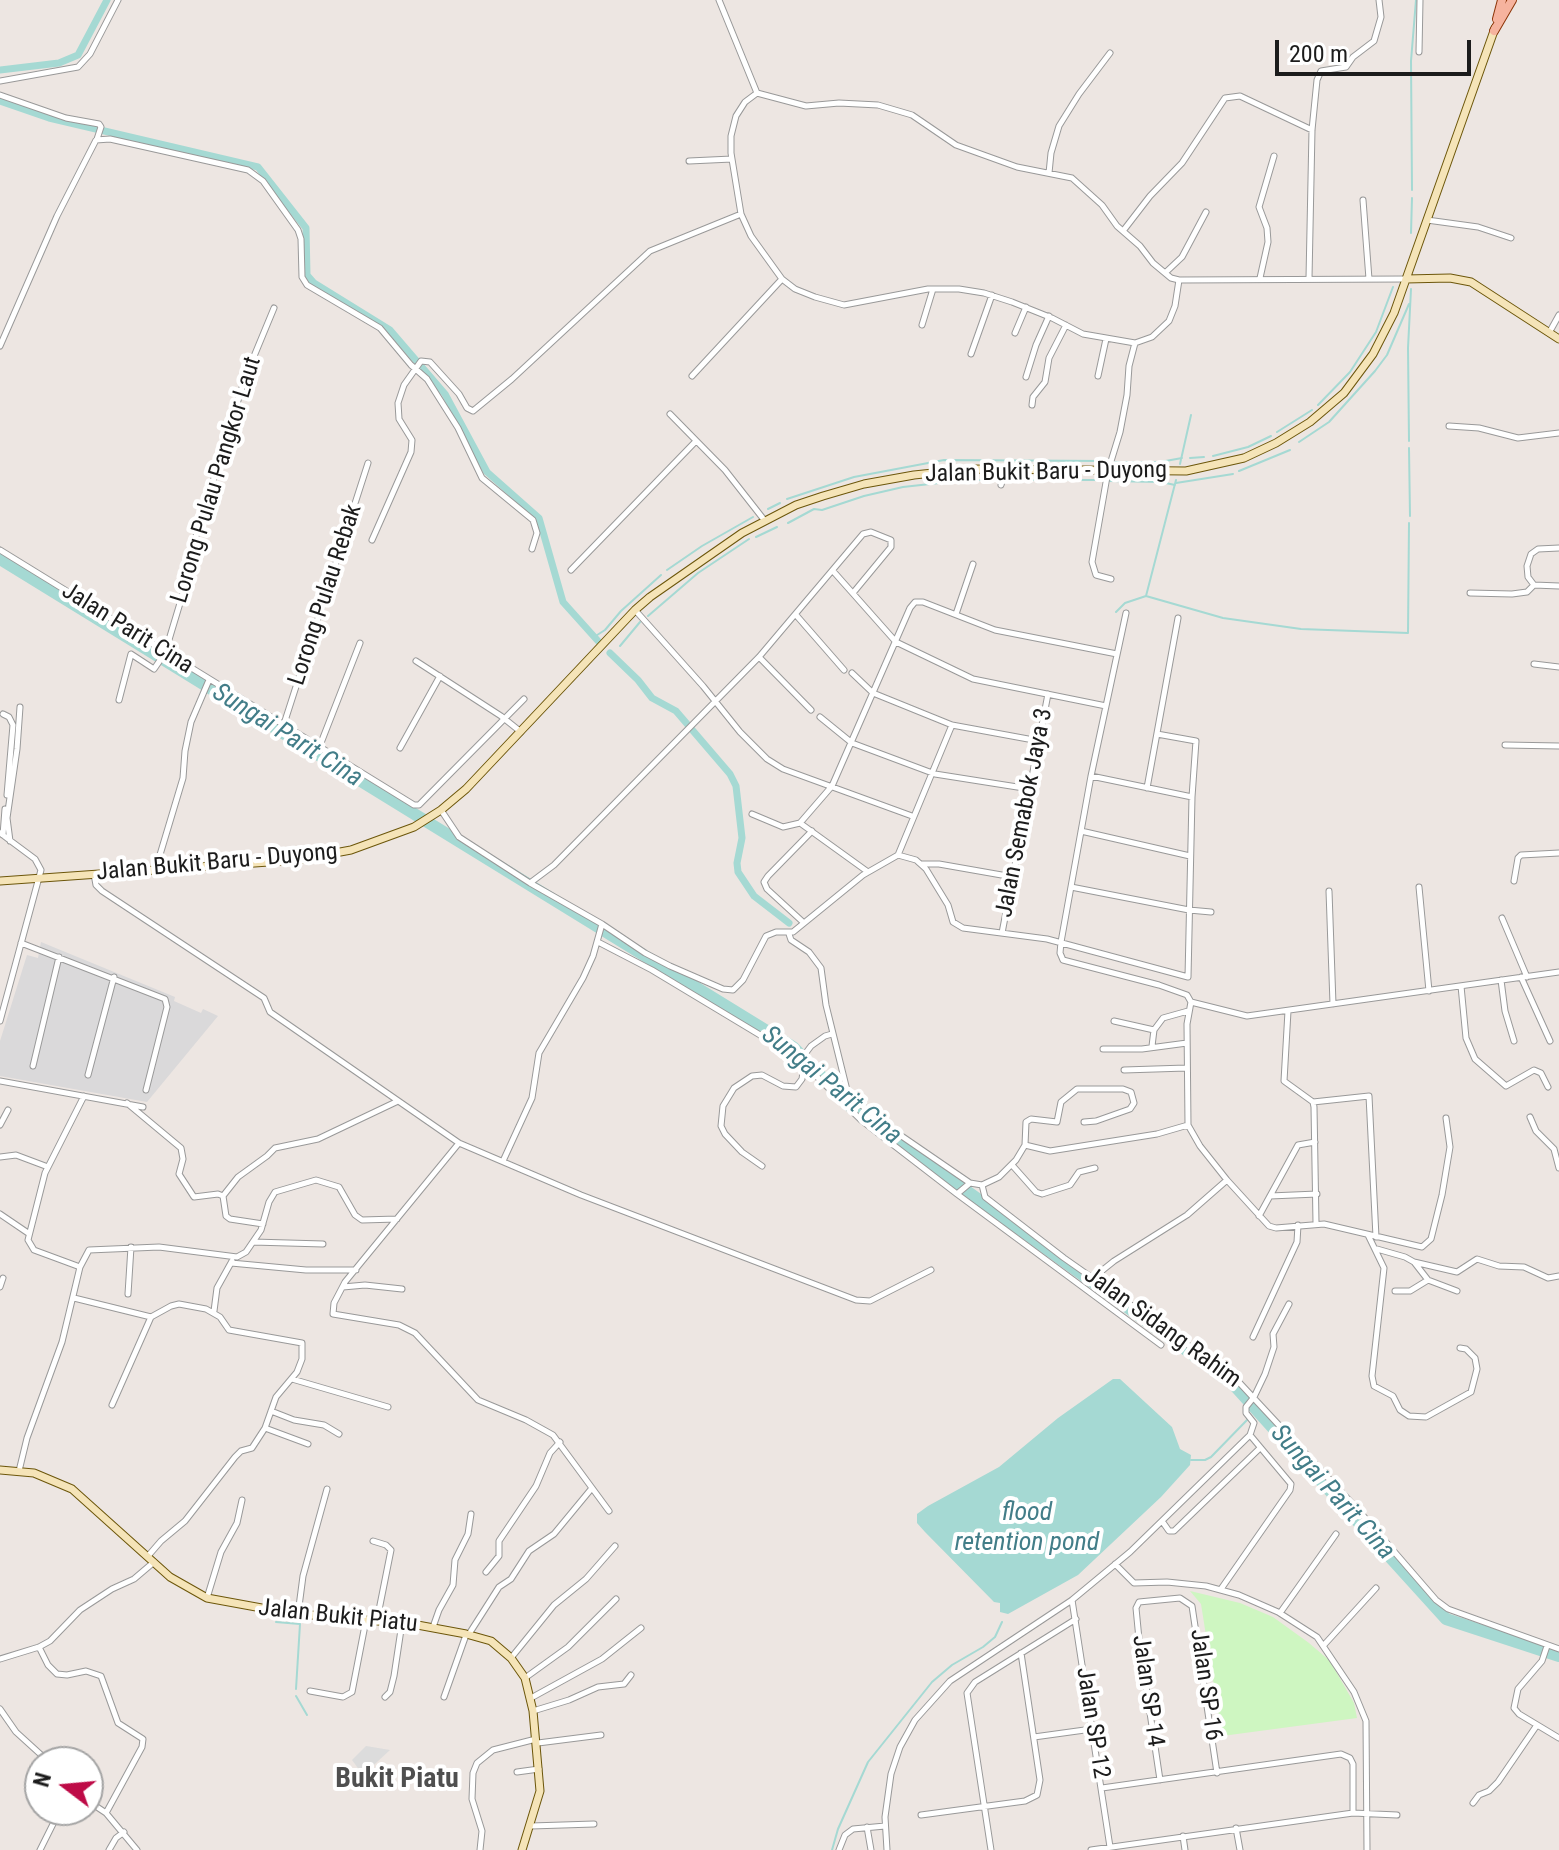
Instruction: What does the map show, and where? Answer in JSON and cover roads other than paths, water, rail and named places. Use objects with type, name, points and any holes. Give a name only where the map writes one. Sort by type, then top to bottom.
[{"type":"main road","points":[[1494,31],[1504,0]]},
{"type":"main road","points":[[1494,31],[1512,0]]},
{"type":"main road","name":"Jalan Bukit Baru - Duyong","points":[[0,881],[327,856],[375,843],[414,827],[466,789],[635,610],[705,557],[796,505],[864,484],[914,475],[971,469],[1005,473],[1186,471],[1244,458],[1266,448],[1310,422],[1344,393],[1373,354],[1394,313],[1494,31]]},
{"type":"main road","points":[[1406,279],[1450,278],[1482,286],[1559,339]]},
{"type":"main road","name":"Jalan Bukit Piatu","points":[[0,1470],[47,1477],[72,1489],[181,1584],[207,1598],[298,1614],[402,1622],[491,1641],[511,1658],[525,1678],[533,1711],[540,1791],[522,1850]]},
{"type":"street","points":[[0,81],[78,67],[90,54],[118,0]]},
{"type":"street","points":[[719,0],[757,93]]},
{"type":"street","points":[[1309,278],[1312,130],[1319,75],[1325,68],[1346,67],[1353,57],[1374,41],[1381,17],[1379,0]]},
{"type":"street","points":[[1419,52],[1420,0]]},
{"type":"street","points":[[1049,173],[1059,126],[1110,53]]},
{"type":"street","points":[[757,93],[745,102],[736,116],[731,136],[741,214],[751,236],[782,279],[805,293],[844,305],[933,289],[959,289],[992,295],[1026,307],[1083,334],[1135,343],[1152,337],[1169,321],[1179,280]]},
{"type":"street","points":[[757,93],[813,107],[851,103],[896,110],[912,115],[956,145],[1017,167],[1072,178],[1102,205],[1165,273],[1179,280],[1406,279]]},
{"type":"street","points":[[0,95],[101,127],[57,216],[0,346]]},
{"type":"street","points":[[1123,231],[1150,196],[1182,163],[1225,98],[1240,96],[1312,130]]},
{"type":"street","points":[[97,139],[110,139],[248,170],[257,175],[298,230],[302,277],[307,285],[380,328],[427,379],[482,478],[533,520],[537,533],[532,549]]},
{"type":"street","points":[[1260,278],[1268,242],[1267,228],[1259,207],[1274,156]]},
{"type":"street","points":[[689,161],[732,159]]},
{"type":"street","points":[[1363,200],[1369,279]]},
{"type":"street","points":[[1165,273],[1182,257],[1206,212]]},
{"type":"street","points":[[372,540],[411,452],[412,440],[397,414],[404,385],[421,361],[430,362],[459,394],[467,408],[473,411],[521,371],[650,251],[741,214]]},
{"type":"street","points":[[1427,220],[1478,227],[1511,238]]},
{"type":"street","points":[[692,376],[782,279]]},
{"type":"street","points":[[922,325],[933,289]]},
{"type":"street","points":[[971,354],[992,295]]},
{"type":"street","points":[[1015,333],[1026,307]]},
{"type":"street","name":"Lorong Pulau Pangkor Laut","points":[[162,657],[241,392],[274,308]]},
{"type":"street","points":[[1549,333],[1559,315]]},
{"type":"street","points":[[1026,377],[1049,316]]},
{"type":"street","points":[[1032,405],[1033,397],[1045,382],[1049,358],[1066,325]]},
{"type":"street","points":[[1098,376],[1106,339]]},
{"type":"street","points":[[1111,579],[1096,575],[1092,567],[1135,343]]},
{"type":"street","points":[[670,414],[725,470],[765,521]]},
{"type":"street","points":[[1449,426],[1479,428],[1518,438],[1559,433]]},
{"type":"street","points":[[571,570],[696,441]]},
{"type":"street","name":"Lorong Pulau Rebak","points":[[283,727],[368,463]]},
{"type":"street","points":[[1001,485],[1005,473]]},
{"type":"street","points":[[530,883],[554,865],[716,703],[866,532],[891,540],[891,547],[853,593]]},
{"type":"street","points":[[1534,585],[1528,577],[1527,566],[1531,554],[1538,549],[1559,548]]},
{"type":"street","name":"Jalan Parit Cina","points":[[0,550],[162,657],[407,803],[419,805],[506,720]]},
{"type":"street","points":[[956,614],[973,564]]},
{"type":"street","points":[[833,571],[896,642],[973,679],[1106,706]]},
{"type":"street","points":[[1470,593],[1527,592],[1534,585],[1559,586]]},
{"type":"street","points":[[752,814],[783,827],[800,823],[832,786],[915,602],[923,602],[995,630],[1117,654]]},
{"type":"street","points":[[635,610],[740,732],[775,765],[912,816]]},
{"type":"street","points":[[1126,613],[1081,831],[1061,942],[1063,960],[1159,985],[1187,995],[1191,1002],[1247,1016],[1559,972]]},
{"type":"street","points":[[796,615],[844,670]]},
{"type":"street","points":[[1147,788],[1178,618]]},
{"type":"street","points":[[319,748],[360,643]]},
{"type":"street","points":[[119,700],[131,654],[154,669],[162,657]]},
{"type":"street","points":[[759,657],[811,710]]},
{"type":"street","points":[[416,661],[521,732]]},
{"type":"street","points":[[1534,664],[1559,667]]},
{"type":"street","points":[[852,673],[873,693],[952,725],[1039,741]]},
{"type":"street","points":[[400,748],[440,676]]},
{"type":"street","points":[[159,869],[159,858],[183,778],[187,737],[208,682]]},
{"type":"street","name":"Jalan Semabok Jaya 3","points":[[1002,933],[1048,694]]},
{"type":"street","points":[[506,720],[524,699]]},
{"type":"street","points":[[10,842],[7,818],[20,707]]},
{"type":"street","points":[[0,1021],[39,880],[39,864],[2,834],[13,725],[9,717],[3,714]]},
{"type":"street","points":[[820,717],[852,743],[931,772],[1030,789]]},
{"type":"street","points":[[438,812],[459,837],[645,953],[723,989],[733,990],[743,980],[762,940],[776,932],[789,934],[868,872],[898,855],[952,725]]},
{"type":"street","points":[[921,864],[948,905],[953,922],[971,931],[1061,942],[1188,977],[1196,741],[1157,734]]},
{"type":"street","points":[[1505,745],[1559,746]]},
{"type":"street","points":[[1091,776],[1192,797]]},
{"type":"street","points":[[800,823],[868,872]]},
{"type":"street","points":[[804,923],[767,889],[764,882],[812,831]]},
{"type":"street","points":[[1081,831],[1190,856]]},
{"type":"street","points":[[1514,881],[1521,855],[1559,853]]},
{"type":"street","points":[[898,855],[921,864],[939,864],[1013,877]]},
{"type":"street","points":[[94,873],[96,885],[102,891],[264,998],[270,1012],[459,1143],[595,1201],[856,1300],[870,1301],[931,1270]]},
{"type":"street","points":[[1071,887],[1211,912]]},
{"type":"street","points":[[1419,887],[1429,991]]},
{"type":"street","points":[[1329,891],[1333,1004]]},
{"type":"street","points":[[1502,918],[1550,1041]]},
{"type":"street","points":[[503,1161],[532,1098],[539,1053],[583,978],[601,926]]},
{"type":"street","name":"Jalan Sidang Rahim","points":[[789,934],[791,940],[809,952],[821,968],[829,1035],[847,1090],[856,1101],[903,1137],[975,1184],[985,1197],[1098,1282],[1235,1378],[1359,1511],[1436,1600],[1448,1609],[1550,1650]]},
{"type":"street","points":[[598,940],[803,1060],[861,1120],[1161,1345]]},
{"type":"street","points":[[21,943],[114,977],[160,996],[167,1002],[146,1090]]},
{"type":"street","points":[[33,1066],[59,957]]},
{"type":"street","points":[[88,1075],[114,977]]},
{"type":"street","points":[[1501,980],[1505,1011],[1514,1041]]},
{"type":"street","points":[[1461,986],[1466,1038],[1475,1059],[1506,1086],[1534,1070],[1541,1073],[1548,1087]]},
{"type":"street","points":[[1191,1002],[1186,1068],[1188,1125],[1227,1180],[1269,1226],[1276,1228],[1316,1223],[1422,1247],[1431,1239],[1450,1147],[1446,1118]]},
{"type":"street","points":[[1152,1046],[1154,1030],[1163,1018],[1188,1011]]},
{"type":"street","points":[[1288,1011],[1284,1081],[1313,1102],[1369,1096],[1376,1237]]},
{"type":"street","points":[[1114,1021],[1154,1030]]},
{"type":"street","points":[[762,1166],[742,1152],[725,1134],[721,1126],[723,1106],[734,1088],[752,1076],[762,1075],[783,1086],[796,1087],[802,1079],[803,1060],[829,1035]]},
{"type":"street","points":[[1103,1049],[1142,1049],[1187,1043]]},
{"type":"street","points":[[1124,1070],[1186,1068]]},
{"type":"street","points":[[0,1081],[143,1107]]},
{"type":"street","points":[[958,1193],[999,1177],[1012,1165],[1025,1145],[1026,1122],[1031,1119],[1057,1122],[1061,1102],[1077,1089],[1123,1089],[1131,1092],[1134,1103],[1130,1109],[1084,1122]]},
{"type":"street","points":[[80,1267],[34,1250],[29,1246],[28,1233],[48,1167],[84,1096]]},
{"type":"street","points":[[263,1224],[226,1216],[223,1196],[238,1177],[275,1148],[318,1139],[398,1101]]},
{"type":"street","points":[[1313,1102],[1316,1223]]},
{"type":"street","points":[[127,1103],[181,1148],[183,1159],[179,1174],[194,1197],[212,1193],[223,1196]]},
{"type":"street","points":[[0,1125],[8,1110]]},
{"type":"street","points":[[1530,1117],[1536,1131],[1554,1149],[1559,1168]]},
{"type":"street","points":[[1025,1145],[1050,1151],[1157,1134],[1188,1125]]},
{"type":"street","points":[[1259,1216],[1298,1145],[1315,1142]]},
{"type":"street","points":[[459,1143],[342,1287],[334,1303],[333,1314],[408,1328],[478,1400],[544,1429],[560,1442],[609,1511]]},
{"type":"street","points":[[0,1157],[16,1155],[48,1167]]},
{"type":"street","points":[[1012,1165],[1036,1192],[1042,1194],[1070,1185],[1079,1172],[1095,1168]]},
{"type":"street","points":[[214,1311],[219,1282],[232,1260],[242,1255],[253,1242],[275,1192],[316,1180],[339,1187],[355,1215],[362,1220],[397,1219]]},
{"type":"street","points":[[1098,1282],[1099,1273],[1114,1261],[1187,1215],[1227,1180]]},
{"type":"street","points":[[1270,1196],[1317,1194]]},
{"type":"street","points":[[0,1214],[28,1233]]},
{"type":"street","points":[[1253,1337],[1297,1242],[1298,1225]]},
{"type":"street","points":[[1368,1235],[1382,1261],[1384,1276],[1372,1376],[1377,1389],[1393,1396],[1400,1410],[1409,1416],[1426,1417],[1471,1392],[1477,1369],[1475,1358],[1466,1349],[1460,1348]]},
{"type":"street","points":[[253,1242],[323,1244]]},
{"type":"street","points":[[128,1294],[131,1247]]},
{"type":"street","points":[[19,1471],[74,1298],[80,1267],[89,1250],[159,1247],[306,1270],[356,1270]]},
{"type":"street","points":[[1376,1249],[1457,1272],[1477,1259],[1499,1266],[1524,1267],[1548,1278],[1559,1276]]},
{"type":"street","points":[[1414,1262],[1428,1280],[1457,1291]]},
{"type":"street","points":[[0,1287],[3,1278]]},
{"type":"street","points":[[1395,1291],[1410,1291],[1428,1280]]},
{"type":"street","points":[[342,1287],[365,1285],[402,1289]]},
{"type":"street","points":[[74,1298],[151,1317]]},
{"type":"street","points":[[0,1659],[50,1641],[80,1610],[134,1579],[161,1541],[185,1521],[235,1457],[241,1451],[252,1448],[265,1428],[276,1397],[292,1379],[302,1359],[302,1343],[229,1330],[214,1311],[179,1304],[163,1309],[151,1317],[112,1405]]},
{"type":"street","points":[[887,1850],[888,1789],[896,1760],[915,1720],[960,1673],[1072,1600],[1115,1564],[1250,1435],[1254,1423],[1246,1413],[1246,1406],[1253,1399],[1271,1358],[1273,1334],[1289,1304]]},
{"type":"street","points":[[292,1379],[388,1407]]},
{"type":"street","points":[[271,1411],[294,1420],[324,1425],[339,1434]]},
{"type":"street","points":[[265,1428],[308,1444]]},
{"type":"street","points":[[1221,1589],[1290,1490],[1289,1479],[1259,1449],[1250,1435]]},
{"type":"street","points":[[486,1572],[499,1556],[499,1541],[536,1486],[550,1453],[560,1442]]},
{"type":"street","points":[[1162,1521],[1169,1531],[1174,1531],[1259,1449]]},
{"type":"street","points":[[444,1697],[468,1634],[499,1587],[511,1579],[529,1551],[554,1534],[592,1488]]},
{"type":"street","points":[[298,1614],[303,1576],[327,1489]]},
{"type":"street","points":[[207,1598],[221,1552],[237,1523],[242,1500]]},
{"type":"street","points":[[433,1627],[453,1585],[455,1560],[468,1534],[471,1514]]},
{"type":"street","points":[[1280,1613],[1336,1534]]},
{"type":"street","points":[[373,1541],[386,1545],[391,1553],[377,1620]]},
{"type":"street","points":[[511,1658],[554,1605],[586,1579],[615,1546]]},
{"type":"street","points":[[1115,1564],[1129,1579],[1141,1584],[1167,1582],[1221,1589],[1280,1613],[1317,1637],[1354,1692],[1366,1721],[1367,1850]]},
{"type":"street","points":[[1323,1646],[1376,1588]]},
{"type":"street","name":"Jalan SP 16","points":[[1139,1602],[1180,1598],[1192,1606],[1217,1773]]},
{"type":"street","points":[[525,1678],[568,1647],[616,1599]]},
{"type":"street","name":"Jalan SP 12","points":[[1072,1600],[1110,1847]]},
{"type":"street","name":"Jalan SP 14","points":[[1139,1602],[1136,1608],[1139,1639],[1160,1780]]},
{"type":"street","points":[[991,1850],[967,1693],[975,1682],[1076,1619]]},
{"type":"street","points":[[310,1691],[343,1697],[352,1692],[366,1620]]},
{"type":"street","points":[[385,1697],[390,1692],[394,1676],[402,1622]]},
{"type":"street","points":[[531,1698],[602,1659],[641,1628]]},
{"type":"street","points":[[1559,1642],[1518,1689],[1514,1700],[1514,1708],[1519,1714],[1559,1738]]},
{"type":"street","points":[[39,1647],[48,1665],[57,1674],[86,1671],[101,1676],[118,1723],[143,1739],[142,1747],[106,1813],[137,1850]]},
{"type":"street","points":[[921,1815],[1025,1801],[1037,1795],[1040,1780],[1021,1653]]},
{"type":"street","points":[[533,1711],[598,1687],[624,1684],[631,1675]]},
{"type":"street","points":[[0,1709],[16,1732],[31,1746]]},
{"type":"street","points":[[1473,1803],[1498,1782],[1537,1725]]},
{"type":"street","points":[[1034,1737],[1092,1729]]},
{"type":"street","points":[[480,1850],[482,1831],[472,1799],[473,1773],[477,1763],[493,1750],[537,1741],[601,1735]]},
{"type":"street","points":[[1102,1788],[1334,1753],[1346,1755],[1353,1764],[1353,1813]]},
{"type":"street","points":[[517,1772],[540,1769]]},
{"type":"street","points":[[1091,1850],[1353,1813],[1397,1815]]},
{"type":"street","points":[[531,1826],[594,1824]]},
{"type":"street","points":[[40,1850],[52,1826]]},
{"type":"street","points":[[839,1850],[849,1832],[885,1826]]},
{"type":"street","points":[[867,1827],[871,1850]]},
{"type":"street","points":[[1236,1828],[1240,1850]]},
{"type":"street","points":[[109,1850],[124,1832]]},
{"type":"street","points":[[1183,1836],[1185,1850]]},
{"type":"water","name":"flood retention pond","points":[[1113,1379],[1120,1379],[1172,1427],[1180,1449],[1191,1455],[1190,1465],[1161,1497],[1078,1575],[1008,1614],[1000,1612],[1000,1603],[994,1602],[917,1523],[917,1514],[999,1467],[1058,1418]]},
{"type":"waterway","points":[[0,70],[59,63],[78,55],[107,0]]},
{"type":"waterway","points":[[1412,190],[1411,61],[1416,0]]},
{"type":"waterway","points":[[0,101],[49,118],[258,167],[306,228],[307,275],[314,283],[390,330],[445,394],[487,472],[539,518],[563,602],[598,641]]},
{"type":"waterway","points":[[1411,233],[1412,198]]},
{"type":"waterway","points":[[1318,405],[1350,372],[1376,332],[1393,287]]},
{"type":"waterway","points":[[1409,441],[1411,289]]},
{"type":"waterway","points":[[1299,442],[1329,422],[1375,371],[1387,355],[1409,304]]},
{"type":"waterway","points":[[1277,432],[1312,410]]},
{"type":"waterway","points":[[1180,464],[1191,415]]},
{"type":"waterway","points":[[1213,456],[1248,447],[1271,436]]},
{"type":"waterway","points":[[1409,448],[1410,516]]},
{"type":"waterway","points":[[1239,471],[1290,450]]},
{"type":"waterway","points":[[1190,458],[1204,457]]},
{"type":"waterway","points":[[1113,462],[1160,462],[1182,458]]},
{"type":"waterway","points":[[787,499],[854,477],[944,460],[1105,461]]},
{"type":"waterway","points":[[1176,483],[1233,474]]},
{"type":"waterway","points":[[788,523],[814,509],[822,510],[903,487],[966,480],[1000,480]]},
{"type":"waterway","points":[[1006,480],[1102,480]]},
{"type":"waterway","points":[[1176,480],[1146,596],[1223,618],[1301,629],[1408,633],[1409,523]]},
{"type":"waterway","points":[[1109,481],[1175,485]]},
{"type":"waterway","points":[[768,509],[780,503]]},
{"type":"waterway","points":[[667,570],[753,517]]},
{"type":"waterway","points":[[756,537],[777,527]]},
{"type":"waterway","points":[[648,616],[698,573],[749,539]]},
{"type":"waterway","name":"Sungai Parit Cina","points":[[0,559],[793,1047],[851,1107],[1233,1384],[1446,1619],[1559,1656]]},
{"type":"waterway","points":[[594,637],[661,575]]},
{"type":"waterway","points":[[1116,612],[1125,603],[1146,596]]},
{"type":"waterway","points":[[620,646],[640,622]]},
{"type":"waterway","points":[[610,653],[652,698],[676,711],[730,774],[736,786],[742,838],[738,872],[754,896],[789,923]]},
{"type":"waterway","points":[[1191,1460],[1211,1457],[1248,1419]]},
{"type":"waterway","points":[[276,1622],[300,1624],[296,1689]]},
{"type":"waterway","points":[[832,1850],[868,1762],[932,1682],[995,1637],[1002,1622]]},
{"type":"waterway","points":[[296,1696],[307,1715]]},
{"type":"district","name":"Bukit Piatu","points":[[397,1780]]}]
